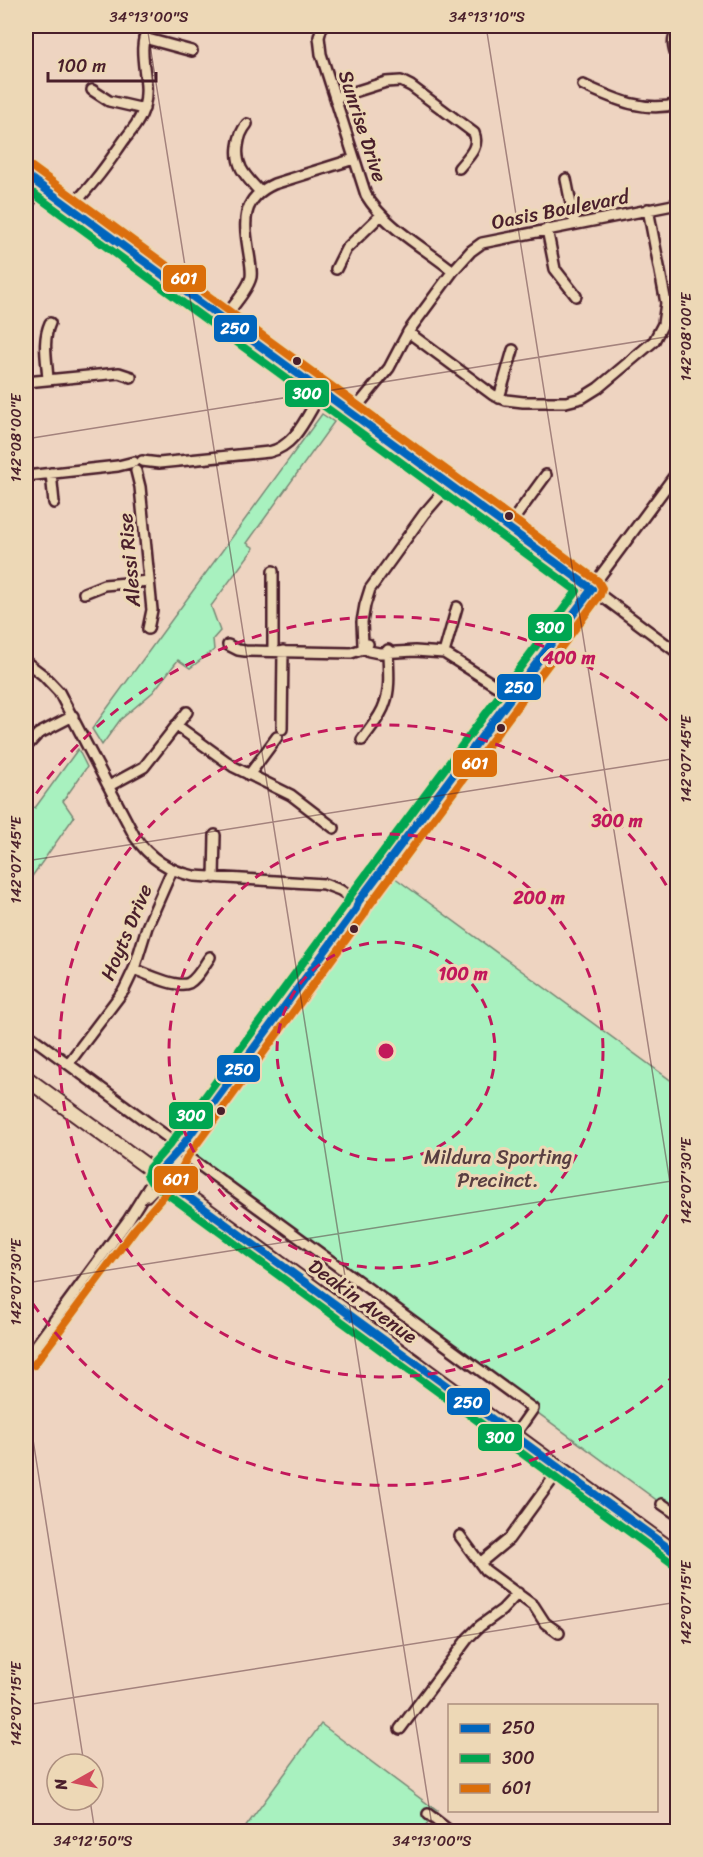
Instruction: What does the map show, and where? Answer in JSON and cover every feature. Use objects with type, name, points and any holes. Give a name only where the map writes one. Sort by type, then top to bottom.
[{"type":"highway","name":"Deakin Avenue","points":[[26,1078],[678,1555]]},
{"type":"street","points":[[74,210],[133,129],[144,110],[147,87],[143,57],[144,38],[149,26]]},
{"type":"street","name":"Sunrise Drive","points":[[322,26],[320,46],[366,195],[381,215],[453,271]]},
{"type":"street","points":[[678,30],[672,43],[678,62]]},
{"type":"street","points":[[144,38],[192,51]]},
{"type":"street","points":[[335,98],[390,81],[406,83],[474,133],[475,147],[459,168]]},
{"type":"street","points":[[583,85],[615,99],[639,106],[662,107],[678,104]]},
{"type":"street","points":[[92,90],[110,101],[144,110]]},
{"type":"street","points":[[247,124],[238,141],[238,163],[260,192]]},
{"type":"street","points":[[223,320],[250,279],[251,268],[245,216],[250,203],[260,192],[274,184],[354,159]]},
{"type":"street","points":[[26,175],[678,653]]},
{"type":"street","points":[[566,179],[575,224]]},
{"type":"street","points":[[26,200],[39,185]]},
{"type":"street","points":[[26,206],[39,185]]},
{"type":"street","name":"Oasis Boulevard","points":[[354,415],[392,363],[408,332],[453,271],[482,243],[678,204]]},
{"type":"street","points":[[408,332],[499,398],[514,402],[557,403],[582,398],[598,388],[654,340],[663,324],[666,309],[648,209]]},
{"type":"street","points":[[336,269],[346,249],[381,215]]},
{"type":"street","points":[[547,229],[555,269],[576,296]]},
{"type":"street","points":[[48,380],[45,336],[50,323]]},
{"type":"street","points":[[499,398],[513,350]]},
{"type":"street","points":[[26,382],[119,373],[131,377]]},
{"type":"street","points":[[26,476],[118,466],[138,467],[275,451],[285,446],[325,394]]},
{"type":"street","name":"Alessi Rise","points":[[138,467],[152,610],[148,628]]},
{"type":"street","points":[[26,1359],[678,471]]},
{"type":"street","points":[[51,473],[54,503]]},
{"type":"street","points":[[508,527],[546,475]]},
{"type":"street","points":[[366,646],[361,635],[367,597],[374,582],[447,483]]},
{"type":"street","points":[[273,571],[273,651]]},
{"type":"street","points":[[84,593],[104,585],[149,580]]},
{"type":"street","points":[[444,653],[457,607]]},
{"type":"street","points":[[228,645],[245,651],[355,652],[366,646],[388,651],[444,653],[510,698]]},
{"type":"street","points":[[249,775],[280,733],[283,651]]},
{"type":"street","points":[[362,740],[381,713],[388,694],[388,651]]},
{"type":"street","points":[[26,662],[52,683],[59,692],[141,846],[158,862],[172,870],[194,876],[318,883],[340,890],[357,906]]},
{"type":"street","points":[[109,786],[144,767],[187,712]]},
{"type":"street","points":[[26,747],[38,734],[73,716]]},
{"type":"street","points":[[176,725],[228,764],[291,795],[334,828]]},
{"type":"street","points":[[214,878],[215,835]]},
{"type":"street","name":"Hoyts Drive","points":[[68,1064],[124,990],[134,969],[147,927],[172,870]]},
{"type":"street","points":[[134,969],[174,984],[184,984],[195,978],[210,957]]},
{"type":"street","points":[[26,1033],[533,1409],[514,1436]]},
{"type":"street","points":[[480,1563],[509,1539],[560,1469]]},
{"type":"street","points":[[662,1504],[678,1515]]},
{"type":"street","points":[[459,1536],[485,1570],[534,1606],[545,1623],[559,1633]]},
{"type":"street","points":[[400,1729],[468,1638],[502,1610],[518,1593]]},
{"type":"street","points":[[428,1814],[452,1832]]},
{"type":"green space","points":[[322,414],[334,422],[247,543],[254,548],[211,606],[220,631],[213,639],[214,650],[190,668],[178,660],[153,692],[120,720],[102,745],[92,729]]},
{"type":"green space","points":[[78,749],[87,767],[63,801],[74,817],[26,885],[26,802],[35,808]]},
{"type":"green space","name":"Mildura Sporting Precinct.","points":[[383,869],[677,1085],[677,1515],[179,1150]]},
{"type":"green space","points":[[321,1724],[437,1811],[422,1831],[242,1832]]},
{"type":"transit line","name":"601","points":[[32,167],[598,581],[602,588],[600,595],[368,907],[188,1156],[173,1185],[135,1229],[34,1365]]},
{"type":"transit line","name":"250","points":[[26,175],[592,589],[358,902],[356,909],[179,1150],[157,1174],[678,1555]]},
{"type":"transit line","name":"300","points":[[26,188],[577,591],[350,896],[171,1143],[149,1168],[147,1175],[151,1182],[672,1563]]}]
